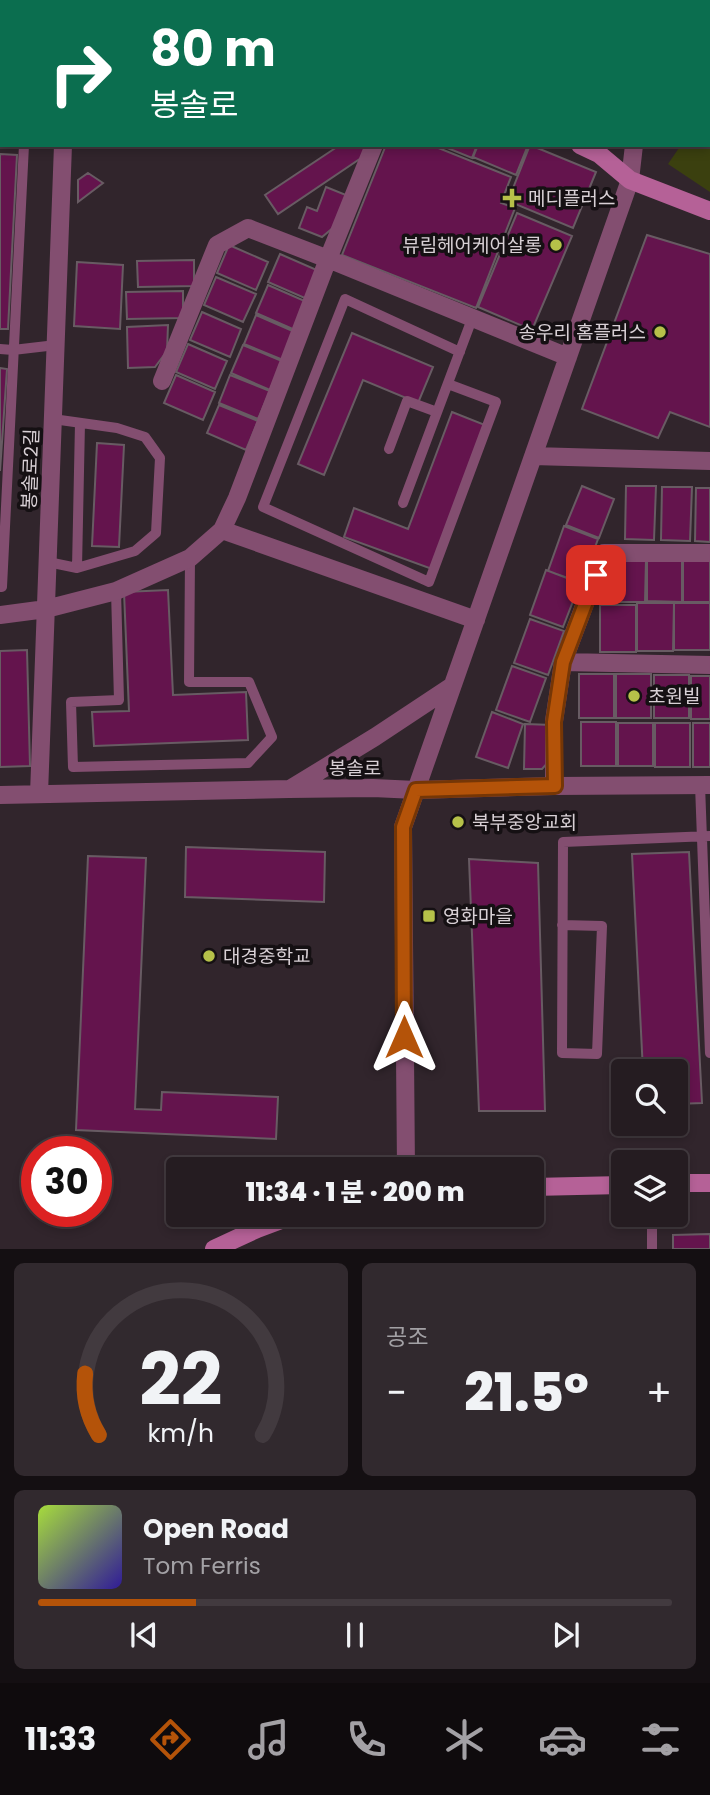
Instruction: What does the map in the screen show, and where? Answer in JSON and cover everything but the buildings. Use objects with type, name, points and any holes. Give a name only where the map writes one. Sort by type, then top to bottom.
[{"type":"main road","points":[[584,147],[599,154],[630,180],[710,211]]},
{"type":"main road","points":[[688,1183],[710,1183]]},
{"type":"main road","points":[[544,1187],[611,1185]]},
{"type":"main road","points":[[214,1249],[262,1227]]},
{"type":"street","name":"봉솔로2길","points":[[39,794],[63,147]]},
{"type":"street","points":[[0,615],[46,609],[116,591],[190,558],[222,530],[237,498],[373,147]]},
{"type":"street","points":[[406,1157],[403,827],[630,180],[634,147]]},
{"type":"street","points":[[162,381],[218,245],[248,228],[328,258],[568,358]]},
{"type":"street","points":[[533,456],[710,461]]},
{"type":"street","points":[[222,530],[475,620]]},
{"type":"street","points":[[555,786],[554,722],[563,662],[604,553],[710,553]]},
{"type":"street","points":[[563,662],[710,665]]},
{"type":"street","points":[[289,789],[452,686]]},
{"type":"street","name":"봉솔로","points":[[0,795],[705,785]]},
{"type":"lane","points":[[0,587],[24,147]]},
{"type":"lane","points":[[448,384],[496,402],[429,582],[263,507],[345,299],[460,352]]},
{"type":"lane","points":[[403,503],[472,318]]},
{"type":"lane","points":[[0,349],[56,345]]},
{"type":"lane","points":[[389,449],[407,401],[437,412]]},
{"type":"lane","points":[[48,562],[77,568],[135,551],[156,533],[160,458],[145,437],[117,428],[53,419]]},
{"type":"lane","points":[[77,568],[80,423]]},
{"type":"lane","points":[[116,591],[119,701],[71,702],[73,767],[248,763],[272,737],[249,682],[189,682],[190,558]]},
{"type":"lane","points":[[705,785],[710,1053]]},
{"type":"lane","points":[[562,925],[602,926],[597,1054],[562,1053],[562,925],[563,842],[706,837]]},
{"type":"lane","points":[[652,1227],[652,1249]]},
{"type":"green space","points":[[680,147],[710,147],[710,192],[668,164]]},
{"type":"place","name":"메디플러스","points":[[512,198]]},
{"type":"place","name":"뷰림헤어케어살롱","points":[[556,245]]},
{"type":"place","name":"송우리 홈플러스","points":[[660,332]]},
{"type":"place","name":"초원빌","points":[[634,696]]},
{"type":"place","name":"북부중앙교회","points":[[458,822]]},
{"type":"place","name":"영화마을","points":[[429,916]]},
{"type":"place","name":"대경중학교","points":[[209,956]]},
{"type":"route","points":[[404,1037],[403,827],[416,790],[555,786],[554,722],[563,662],[596,575]]}]
